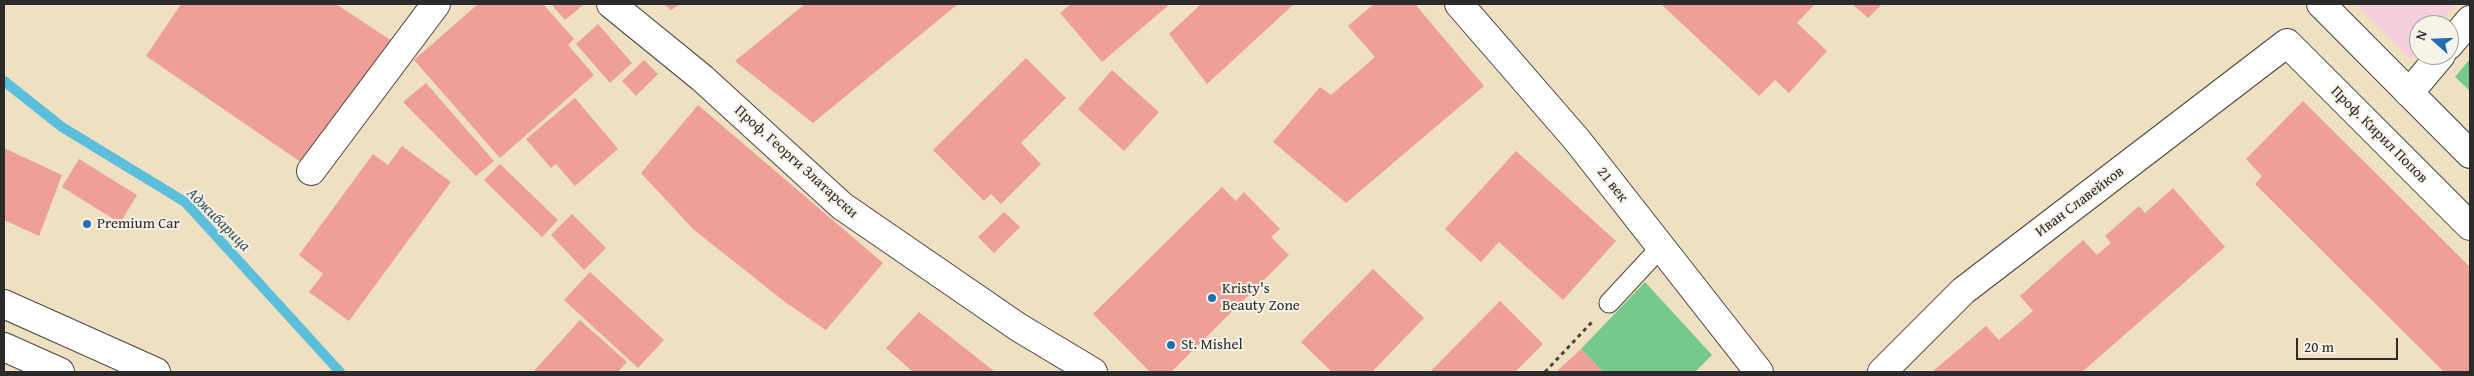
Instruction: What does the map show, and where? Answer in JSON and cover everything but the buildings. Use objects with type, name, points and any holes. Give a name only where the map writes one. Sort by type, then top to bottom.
[{"type":"street","points":[[311,171],[436,4]]},
{"type":"street","name":"Проф. Георги Златарски","points":[[611,4],[702,78],[842,206],[1018,327],[1093,372]]},
{"type":"street","name":"21 век","points":[[1460,4],[1577,140],[1759,372]]},
{"type":"street","points":[[2321,4],[2470,154]]},
{"type":"street","points":[[2459,33],[2470,20]]},
{"type":"street","name":"Проф. Кирил Попов","points":[[2287,43],[2470,226]]},
{"type":"street","name":"Иван Славейков","points":[[1882,372],[1963,291],[2287,43]]},
{"type":"street","points":[[2409,93],[2433,65]]},
{"type":"street","points":[[4,304],[156,372]]},
{"type":"street","points":[[4,346],[60,372]]},
{"type":"lane","points":[[1610,303],[1661,248]]},
{"type":"path","points":[[1545,372],[1610,303]]},
{"type":"shaded area","points":[[2356,4],[2455,4],[2446,15],[2409,15],[2409,58]]},
{"type":"green space","points":[[2470,59],[2470,91],[2455,77]]},
{"type":"green space","points":[[1645,282],[1712,355],[1695,372],[1603,372],[1581,349]]},
{"type":"waterway","name":"Аджибарица","points":[[4,81],[62,127],[185,202],[340,372]]},
{"type":"place","name":"Premium Car","points":[[87,224]]},
{"type":"place","name":"Kristy's Beauty Zone","points":[[1212,298]]},
{"type":"place","name":"St. Mishel","points":[[1171,345]]}]
